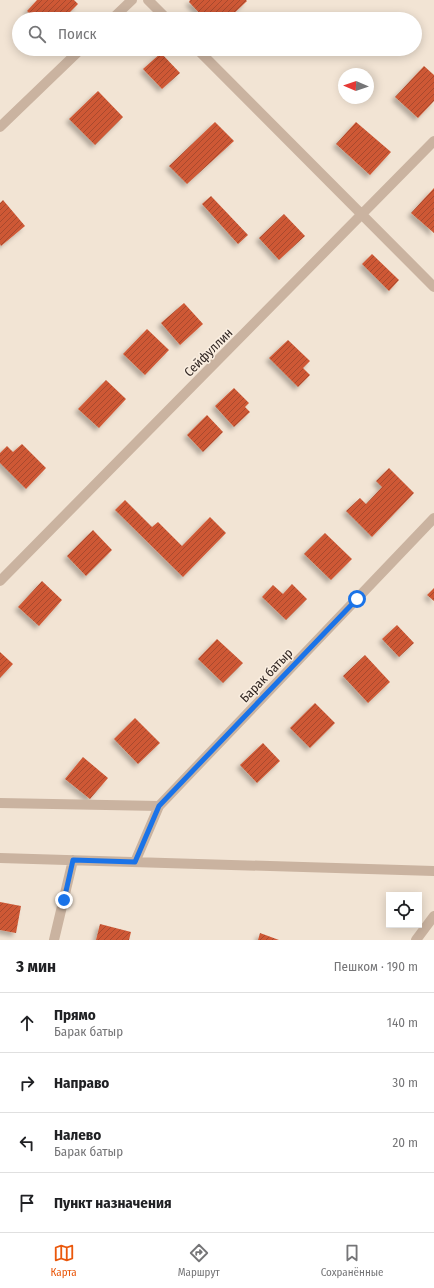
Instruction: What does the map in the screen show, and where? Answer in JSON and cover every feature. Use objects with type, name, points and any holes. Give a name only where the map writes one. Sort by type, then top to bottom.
[{"type":"street","points":[[119,12],[132,0]]},
{"type":"street","points":[[148,0],[160,12]]},
{"type":"street","points":[[0,127],[74,56]]},
{"type":"street","points":[[204,56],[434,287]]},
{"type":"street","name":"Сейфуллин","points":[[0,581],[434,141]]},
{"type":"street","name":"Барак батыр","points":[[135,862],[159,806],[434,518]]},
{"type":"street","points":[[0,803],[159,806]]},
{"type":"street","points":[[0,858],[434,871]]},
{"type":"street","points":[[54,940],[73,860]]},
{"type":"street","points":[[416,940],[434,916]]},
{"type":"building","points":[[37,0],[74,0],[78,4],[70,12],[27,11]]},
{"type":"building","points":[[190,0],[247,1],[235,12],[198,12],[189,2]]},
{"type":"building","points":[[158,56],[164,56],[180,73],[162,89],[143,69]]},
{"type":"building","points":[[424,66],[434,75],[434,101],[418,118],[395,97]]},
{"type":"building","points":[[98,91],[123,117],[95,145],[69,119]]},
{"type":"building","points":[[215,122],[234,141],[187,184],[169,166]]},
{"type":"building","points":[[356,122],[391,152],[370,175],[336,144]]},
{"type":"building","points":[[434,188],[434,233],[411,213]]},
{"type":"building","points":[[211,196],[248,235],[238,244],[202,204]]},
{"type":"building","points":[[3,200],[25,226],[1,246],[0,203]]},
{"type":"building","points":[[284,214],[305,236],[279,260],[259,238]]},
{"type":"building","points":[[372,254],[399,280],[389,291],[362,264]]},
{"type":"building","points":[[184,303],[203,324],[180,345],[161,323]]},
{"type":"building","points":[[147,329],[169,350],[145,375],[123,354]]},
{"type":"building","points":[[288,340],[310,361],[303,368],[310,375],[298,387],[269,358]]},
{"type":"building","points":[[106,380],[126,399],[99,428],[78,409]]},
{"type":"building","points":[[234,388],[249,403],[245,407],[250,412],[234,427],[215,406]]},
{"type":"building","points":[[207,415],[223,432],[203,452],[187,435]]},
{"type":"building","points":[[22,444],[46,468],[26,489],[0,463],[0,453],[7,446],[13,452]]},
{"type":"building","points":[[389,468],[414,493],[372,537],[346,511],[360,498],[366,504],[382,487],[376,481]]},
{"type":"building","points":[[125,500],[152,527],[158,522],[182,546],[210,517],[226,533],[183,577],[115,510]]},
{"type":"building","points":[[93,530],[112,550],[86,576],[67,556]]},
{"type":"building","points":[[325,533],[352,559],[331,580],[304,554]]},
{"type":"building","points":[[42,581],[62,600],[39,626],[18,607]]},
{"type":"building","points":[[292,584],[307,599],[286,620],[262,597],[273,585],[283,594]]},
{"type":"building","points":[[434,588],[434,601],[427,595]]},
{"type":"building","points":[[397,625],[414,643],[399,657],[382,639]]},
{"type":"building","points":[[217,639],[243,663],[223,683],[198,659]]},
{"type":"building","points":[[0,652],[13,664],[0,678]]},
{"type":"building","points":[[365,655],[390,682],[368,703],[343,676]]},
{"type":"building","points":[[315,703],[335,723],[310,748],[290,728]]},
{"type":"building","points":[[135,718],[160,743],[138,764],[114,739]]},
{"type":"building","points":[[263,743],[280,761],[257,783],[240,765]]},
{"type":"building","points":[[83,757],[108,778],[90,799],[65,779]]},
{"type":"building","points":[[0,902],[21,906],[16,933],[0,930]]},
{"type":"building","points":[[100,924],[131,932],[129,940],[96,940]]},
{"type":"building","points":[[260,933],[279,940],[258,940]]},
{"type":"route","points":[[64,900],[73,860],[135,862],[159,806],[357,599]]}]
